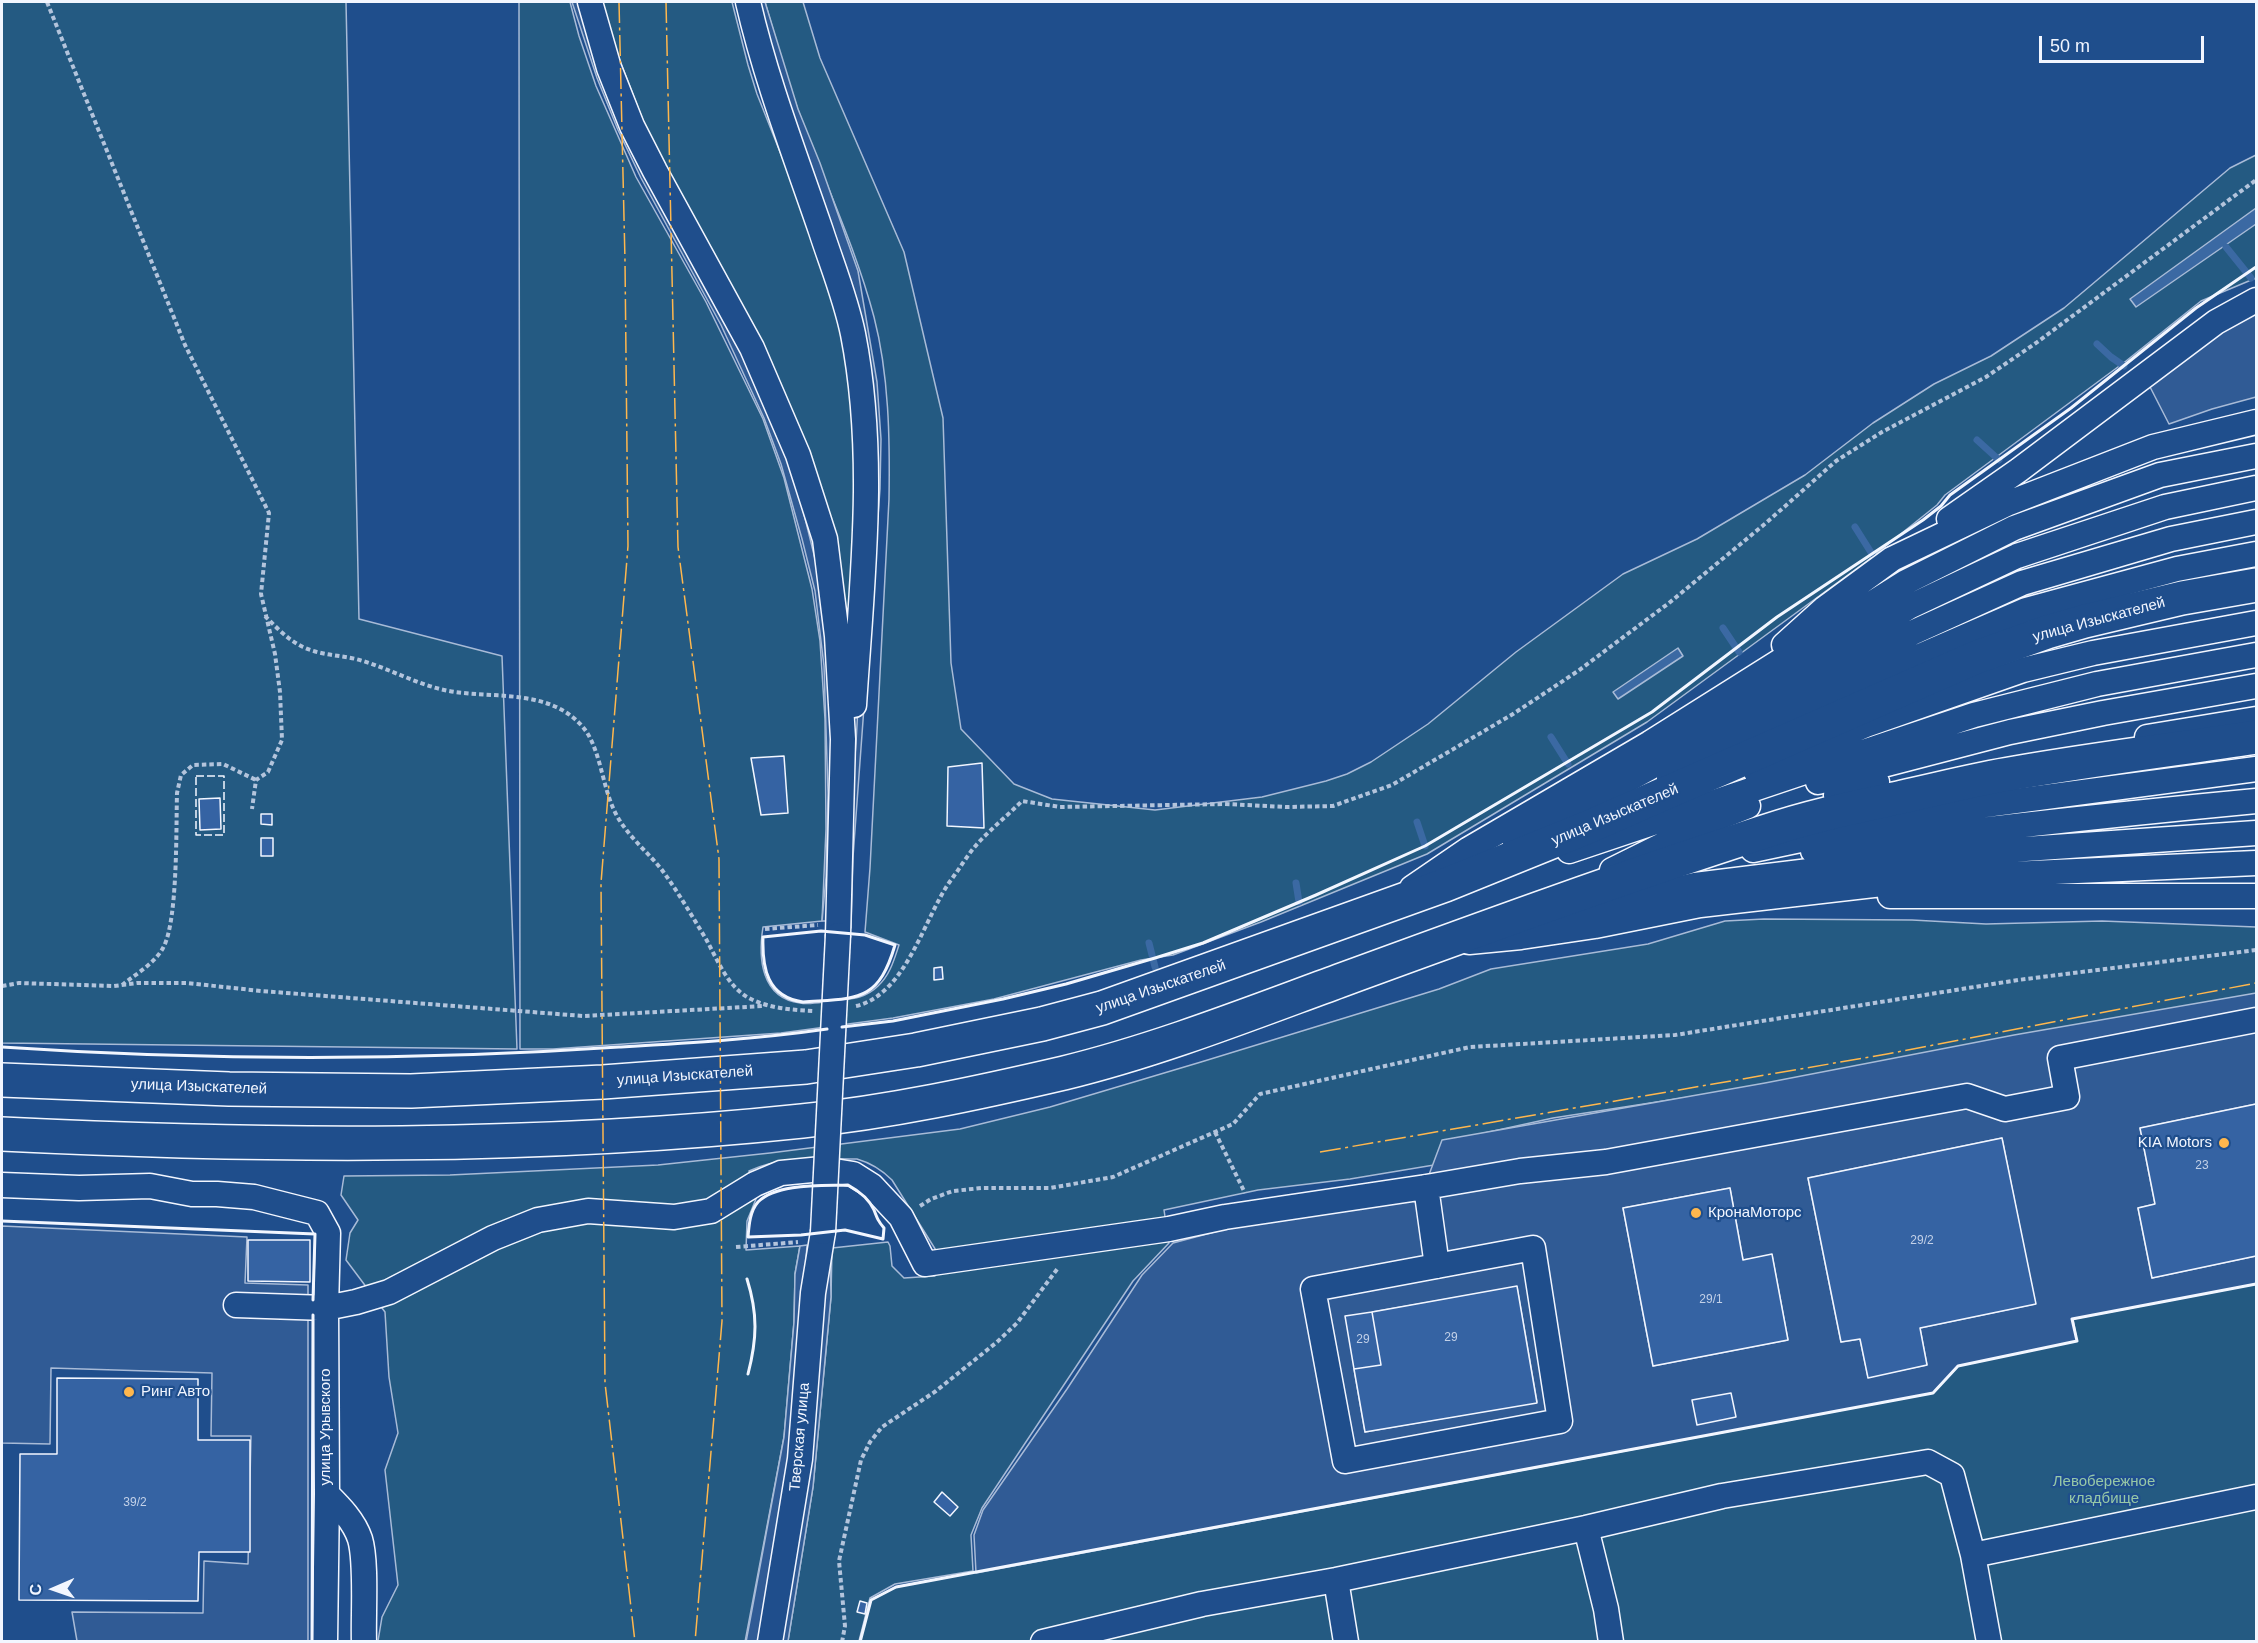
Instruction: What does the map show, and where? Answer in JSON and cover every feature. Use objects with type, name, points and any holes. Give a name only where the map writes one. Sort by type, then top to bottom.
[{"type":"highway","name":"улица Изыскателей","points":[[2,1080],[229,1089],[411,1091],[603,1082],[806,1067],[916,1050],[1042,1024],[1102,1008],[1445,885],[1586,828],[1805,722],[1977,657],[2047,632],[2171,601],[2256,585]]},
{"type":"highway","points":[[2,1134],[229,1143],[408,1143],[611,1135],[805,1121],[917,1104],[1081,1068],[1220,1024],[1436,945],[1678,865],[1826,806],[2011,774],[2256,737]]},
{"type":"street","points":[[590,2],[609,68],[632,126],[752,348],[798,454],[825,539],[837,636],[843,739],[831,930]]},
{"type":"street","points":[[748,2],[772,88],[848,313],[857,357],[864,412],[867,488],[846,834],[831,930]]},
{"type":"street","points":[[1755,670],[1824,609],[2019,470],[2216,322],[2256,300]]},
{"type":"street","points":[[1892,560],[2009,503],[2153,447],[2256,422]]},
{"type":"street","points":[[1714,702],[1755,670],[1902,568],[2011,515],[2157,461],[2256,439]]},
{"type":"street","points":[[1388,905],[1468,849],[1650,743],[1906,582],[2014,528],[2160,475],[2256,456]]},
{"type":"street","points":[[1744,707],[1908,591],[2015,542],[2163,492],[2256,470]]},
{"type":"street","points":[[1388,905],[1528,836],[1658,763],[1744,707],[1910,607],[2018,556],[2165,507],[2256,488]]},
{"type":"street","points":[[1586,828],[1669,779],[1913,619],[2020,570],[2169,523],[2256,505]]},
{"type":"street","points":[[1771,711],[1914,632],[2022,583],[2171,539],[2256,522]]},
{"type":"street","points":[[1805,722],[1920,644],[2025,599],[2174,553],[2256,537]]},
{"type":"street","points":[[1805,722],[1920,656],[2026,610],[2177,569],[2256,554]]},
{"type":"street","points":[[1669,779],[1805,722],[2029,622],[2256,571]]},
{"type":"street","points":[[2099,691],[2256,606]]},
{"type":"street","points":[[1678,865],[2010,732],[2256,623]]},
{"type":"street","points":[[2099,691],[2256,640]]},
{"type":"street","points":[[2099,691],[2256,655]]},
{"type":"street","points":[[1562,853],[1866,725],[1972,674],[2021,656],[2099,691],[2256,719]]},
{"type":"street","points":[[2099,691],[2256,670]]},
{"type":"street","points":[[1826,806],[1954,711],[2025,686],[2256,703]]},
{"type":"street","points":[[2099,691],[2256,686]]},
{"type":"street","points":[[1436,945],[1577,887],[1713,820],[2256,753]]},
{"type":"street","points":[[1826,806],[1933,812],[2256,769]]},
{"type":"street","points":[[1445,885],[1562,853],[1826,806],[2256,785]]},
{"type":"street","points":[[1826,806],[1984,829],[2256,801]]},
{"type":"street","points":[[1826,806],[1949,844],[2256,818]]},
{"type":"street","points":[[1436,945],[1521,938],[1595,926],[1700,904],[1738,890],[1939,855],[2256,833]]},
{"type":"street","points":[[1738,890],[2256,848]]},
{"type":"street","points":[[1738,890],[2256,863]]},
{"type":"street","points":[[1839,896],[1945,888],[2256,879]]},
{"type":"street","points":[[1738,890],[1839,896],[2256,896]]},
{"type":"street","name":"Тверская улица","points":[[770,1641],[800,1459],[813,1293],[813,1237],[831,930]]},
{"type":"street","points":[[236,1305],[326,1308],[356,1302],[389,1292],[493,1238],[538,1220],[588,1212],[674,1217],[711,1211],[755,1184],[781,1173],[822,1169],[853,1174],[872,1186],[901,1217],[925,1264],[1168,1228],[1255,1212],[1520,1171],[1606,1162],[1967,1096],[2005,1109],[2067,1097],[2060,1058],[2256,1020]]},
{"type":"street","name":"улица Урывского","points":[[2,1185],[80,1188],[150,1186],[192,1194],[254,1197],[317,1213],[328,1233],[327,1494],[343,1510],[360,1539],[364,1641]]},
{"type":"street","points":[[1426,1187],[1437,1266]]},
{"type":"street","points":[[1533,1248],[1560,1421],[1345,1461],[1313,1289],[1437,1266],[1533,1248]]},
{"type":"street","points":[[1043,1641],[1202,1605],[1336,1580],[1586,1528],[1722,1496],[1928,1462],[1952,1475],[1973,1555],[1989,1641]]},
{"type":"street","points":[[325,1641],[327,1494]]},
{"type":"street","points":[[1973,1555],[2256,1497]]},
{"type":"street","points":[[1586,1528],[1606,1609],[1611,1641]]},
{"type":"street","points":[[1336,1580],[1346,1641]]},
{"type":"path","points":[[47,2],[185,345],[269,513],[261,594],[275,654],[280,692],[282,740],[268,772],[255,780]]},
{"type":"path","points":[[849,1007],[860,1005],[877,996],[894,979],[912,956],[949,883],[978,843],[1022,801],[1060,807],[1225,804],[1287,807],[1333,806],[1392,785],[1504,720],[1578,671],[1669,603],[1766,523],[1836,461],[1882,432],[1938,404],[2036,344],[2256,180]]},
{"type":"path","points":[[265,616],[302,647],[328,655],[356,659],[437,688],[454,692],[516,696],[547,702],[566,711],[583,727],[590,739],[605,787],[619,820],[661,869],[687,907],[734,987],[747,997],[770,1005],[817,1012]]},
{"type":"path","points":[[121,985],[156,958],[164,947],[172,907],[177,793],[181,775],[193,765],[224,764],[255,780]]},
{"type":"path","points":[[252,810],[255,780]]},
{"type":"path","points":[[765,929],[831,930]]},
{"type":"path","points":[[901,1217],[931,1199],[953,1191],[982,1188],[1050,1188],[1113,1177],[1233,1124],[1260,1094],[1470,1047],[1675,1035],[2018,980],[2256,950]]},
{"type":"path","points":[[2,986],[19,983],[72,986],[187,983],[261,991],[582,1016],[770,1005]]},
{"type":"path","points":[[1215,1132],[1255,1212]]},
{"type":"path","points":[[736,1247],[813,1237]]},
{"type":"path","points":[[842,1641],[845,1626],[839,1561],[861,1460],[870,1442],[882,1427],[936,1391],[1017,1323],[1056,1272],[1071,1243]]},
{"type":"green space","points":[[2,2],[346,2],[359,619],[502,656],[517,1049],[2,1043]]},
{"type":"green space","points":[[519,2],[570,2],[596,86],[636,177],[706,302],[763,419],[784,478],[812,589],[820,641],[825,719],[826,829],[822,921],[763,927],[761,951],[765,975],[770,985],[787,1000],[800,1003],[812,1004],[851,999],[868,994],[886,977],[899,945],[865,932],[889,499],[889,430],[883,361],[874,317],[848,237],[797,107],[765,2],[803,2],[820,58],[904,252],[943,418],[951,663],[961,729],[1014,784],[1052,799],[1155,810],[1262,797],[1326,781],[1371,762],[1428,724],[1516,652],[1623,574],[1697,539],[1805,475],[1873,423],[1934,384],[1991,356],[2064,308],[2230,168],[2256,155],[2256,278],[2201,301],[2126,361],[1945,495],[1937,505],[1867,561],[1647,722],[1427,854],[1261,922],[1173,955],[1141,960],[994,999],[893,1018],[781,1033],[553,1049],[520,1049]]},
{"type":"green space","points":[[602,2],[732,2],[757,94],[790,177],[846,341],[859,476],[849,632],[845,608],[647,131],[609,32]]},
{"type":"green space","points":[[1912,920],[1986,924],[2102,921],[2256,927],[2256,994],[1741,1089],[1553,1118],[1457,1139],[1440,1164],[1350,1179],[1258,1190],[1164,1210],[1169,1243],[1133,1281],[982,1508],[971,1535],[973,1571],[895,1584],[870,1598],[859,1641],[788,1641],[813,1487],[831,1297],[832,1248],[888,1242],[892,1266],[904,1278],[935,1276],[937,1252],[892,1180],[872,1165],[857,1159],[816,1159],[788,1160],[762,1166],[749,1171],[756,1199],[747,1221],[746,1250],[800,1246],[795,1274],[794,1322],[784,1437],[745,1642],[378,1641],[382,1617],[398,1585],[385,1470],[398,1433],[389,1377],[385,1312],[346,1260],[350,1233],[358,1220],[341,1195],[344,1176],[450,1175],[658,1165],[960,1129],[1050,1107],[1201,1062],[1439,989],[1491,969],[1648,944],[1725,921]]},
{"type":"green space","name":"Левобережное кладбище","points":[[2256,1284],[2256,1641],[860,1642],[871,1600],[896,1587],[1933,1393],[1958,1366],[2076,1341],[2072,1319]]},
{"type":"shaded area","points":[[572,2],[582,2],[746,362],[774,424],[803,510],[818,571],[833,680],[829,921],[822,921],[826,877],[828,793],[824,666],[815,591],[802,539],[781,464],[764,418],[721,325],[641,178],[618,130],[597,78]]},
{"type":"shaded area","points":[[759,2],[765,2],[798,109],[820,163],[858,271],[877,382],[881,439],[880,489],[853,857],[851,928],[845,928],[848,840],[856,743],[872,452],[799,138]]},
{"type":"shaded area","points":[[2256,208],[2256,224],[2136,307],[2130,299]]},
{"type":"shaded area","points":[[2256,308],[2256,397],[2169,424],[2147,381]]},
{"type":"shaded area","points":[[1678,648],[1683,656],[1618,699],[1613,692]]},
{"type":"shaded area","points":[[2256,993],[2256,1104],[2140,1128],[2155,1204],[2138,1208],[2152,1278],[2256,1256],[2256,1284],[2073,1319],[2077,1341],[1958,1366],[1933,1393],[976,1573],[974,1535],[983,1510],[1142,1275],[1173,1243],[1233,1227],[1421,1196],[1442,1140],[1765,1083],[2014,1035]],"holes":[[[2002,1138],[2035,1304],[1920,1328],[1927,1365],[1868,1377],[1860,1339],[1841,1342],[1808,1178]],[[1730,1188],[1743,1260],[1772,1255],[1788,1340],[1653,1366],[1623,1208]],[[1517,1287],[1537,1402],[1365,1432],[1354,1369],[1381,1364],[1372,1312]]]},
{"type":"shaded area","points":[[2,1226],[247,1237],[245,1283],[308,1285],[308,1641],[77,1641],[72,1612],[203,1613],[204,1561],[248,1564],[251,1436],[211,1436],[212,1373],[51,1368],[50,1444],[2,1443]]},
{"type":"shaded area","points":[[807,1245],[791,1477],[770,1568],[759,1641],[746,1642],[784,1437],[794,1322],[795,1274],[800,1246]]},
{"type":"shaded area","points":[[830,1248],[831,1297],[813,1487],[788,1641],[779,1642]]},
{"type":"building","points":[[784,756],[788,813],[761,815],[751,758]]},
{"type":"building","points":[[982,763],[984,828],[947,826],[948,767]]},
{"type":"building","points":[[220,798],[221,829],[200,830],[199,799]]},
{"type":"building","points":[[261,814],[272,814],[272,825],[261,824]]},
{"type":"building","points":[[261,838],[273,838],[273,856],[261,856]]},
{"type":"building","points":[[942,967],[943,979],[934,980],[934,968]]},
{"type":"building","points":[[2256,1104],[2256,1256],[2152,1278],[2138,1208],[2155,1204],[2140,1128]]},
{"type":"building","points":[[2002,1138],[2036,1304],[1920,1328],[1927,1365],[1868,1378],[1860,1339],[1841,1342],[1808,1178]]},
{"type":"building","points":[[1730,1188],[1743,1260],[1772,1254],[1788,1340],[1653,1366],[1623,1208]]},
{"type":"building","points":[[248,1240],[310,1240],[310,1282],[248,1281]]},
{"type":"building","points":[[1517,1286],[1537,1403],[1365,1432],[1354,1369],[1381,1365],[1372,1312]]},
{"type":"building","points":[[1372,1312],[1381,1365],[1354,1369],[1345,1316]]},
{"type":"building","points":[[57,1378],[198,1379],[198,1440],[250,1440],[250,1552],[199,1552],[198,1601],[19,1600],[20,1454],[57,1454]]},
{"type":"building","points":[[1731,1393],[1736,1417],[1697,1425],[1692,1400]]},
{"type":"building","points":[[942,1492],[958,1507],[950,1516],[934,1502]]},
{"type":"building","points":[[860,1601],[867,1603],[865,1614],[857,1612]]},
{"type":"waterway","points":[[2226,247],[2251,278]]},
{"type":"waterway","points":[[2097,344],[2124,366]]},
{"type":"waterway","points":[[1977,440],[1999,460]]},
{"type":"waterway","points":[[1855,527],[1872,554]]},
{"type":"waterway","points":[[1723,628],[1739,652]]},
{"type":"waterway","points":[[1551,737],[1568,764]]},
{"type":"waterway","points":[[1417,822],[1425,846]]},
{"type":"waterway","points":[[1296,883],[1299,902]]},
{"type":"waterway","points":[[1149,943],[1155,967]]},
{"type":"fence","points":[[196,776],[224,776],[224,835],[196,835],[196,776]]},
{"type":"wall","points":[[842,1027],[893,1021],[1003,999],[1066,984],[1155,958],[1203,943],[1425,846],[1652,712],[1777,617],[1923,520],[1941,506],[1950,495],[2071,408],[2196,308],[2256,267]]},
{"type":"wall","points":[[821,931],[865,935],[895,945],[881,978],[873,987],[851,998],[803,1002],[781,994],[774,987],[766,970],[763,937],[821,931]]},
{"type":"wall","points":[[2,1047],[156,1055],[387,1057],[542,1052],[671,1044],[827,1029]]},
{"type":"wall","points":[[848,1185],[872,1206],[884,1228],[883,1239],[845,1230],[801,1235],[748,1237],[753,1210],[766,1196],[777,1191],[801,1187],[848,1185]]},
{"type":"wall","points":[[2,1221],[315,1234],[313,1300]]},
{"type":"wall","points":[[747,1279],[755,1315],[753,1349],[748,1374]]},
{"type":"wall","points":[[860,1642],[871,1600],[896,1587],[1933,1393],[1958,1366],[2077,1341],[2072,1319],[2256,1284]]},
{"type":"wall","points":[[312,1642],[313,1315]]},
{"type":"power","points":[[619,2],[628,546],[601,883],[605,1383],[635,1642]]},
{"type":"power","points":[[666,2],[678,547],[719,859],[722,1321],[695,1642]]},
{"type":"power","points":[[1320,1152],[1887,1054],[2256,983]]},
{"type":"place","name":"KIA Motors","points":[[2224,1143]]},
{"type":"place","name":"КронаМоторс","points":[[1696,1213]]},
{"type":"place","name":"Ринг Авто","points":[[129,1392]]}]
